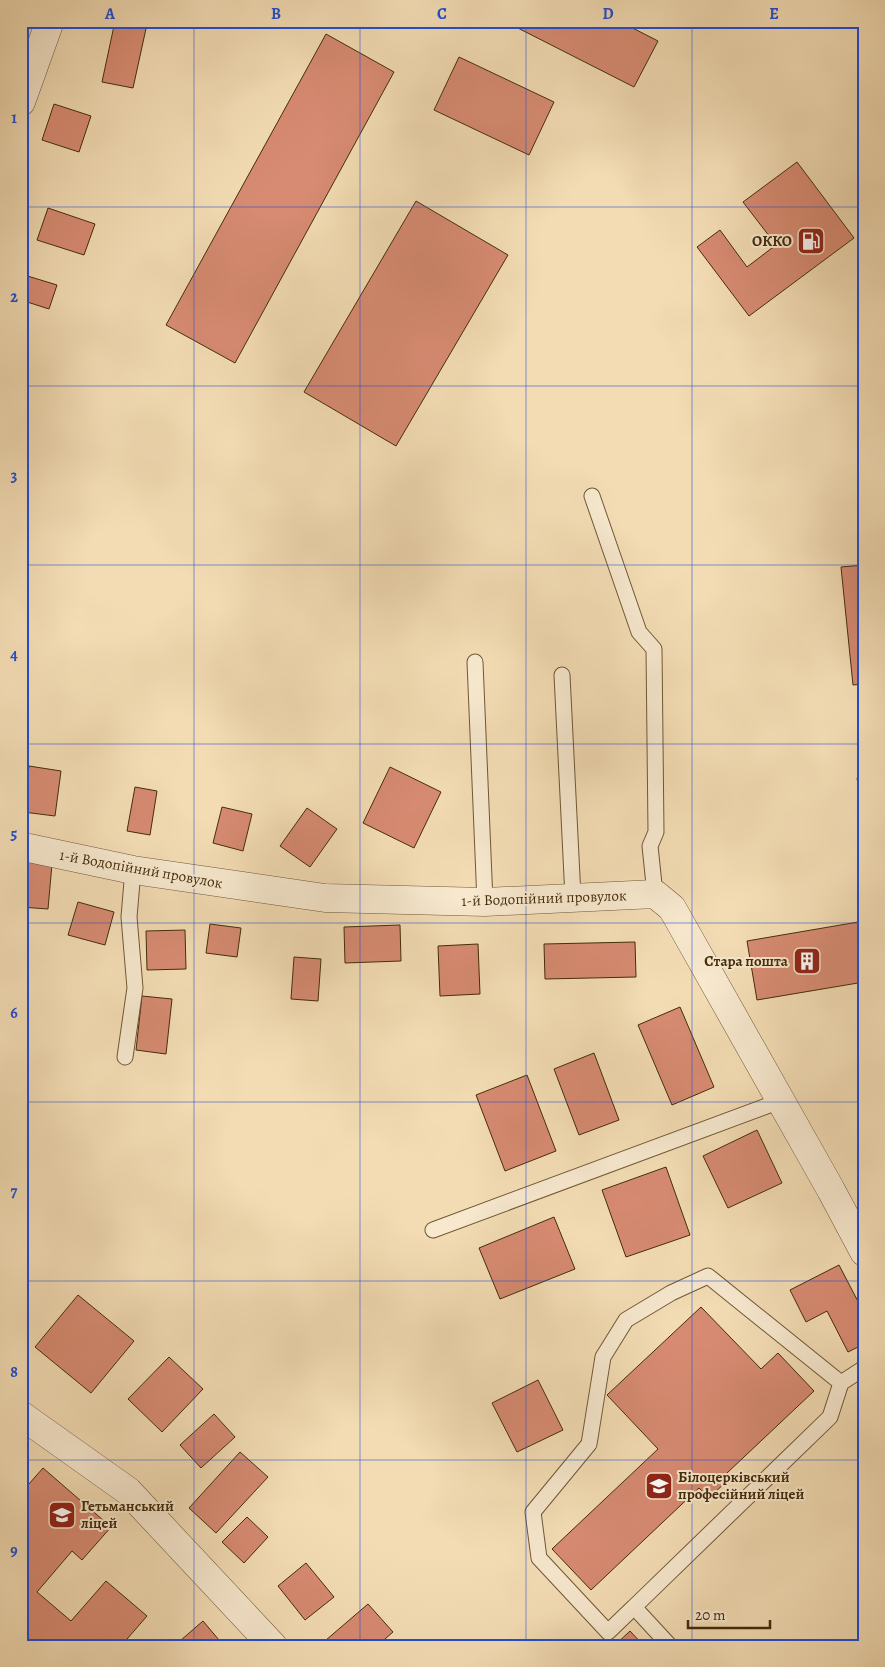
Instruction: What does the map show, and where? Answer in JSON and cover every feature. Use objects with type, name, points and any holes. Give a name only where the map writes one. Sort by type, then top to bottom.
[{"type":"street","points":[[21,102],[50,21]]},
{"type":"street","name":"1-й Водопійний провулок","points":[[21,849],[30,848],[133,870],[325,898],[485,902],[655,894]]},
{"type":"street","points":[[655,894],[672,908],[864,1252]]},
{"type":"street","points":[[21,1415],[128,1491],[274,1646]]},
{"type":"lane","points":[[592,496],[639,632],[654,648],[656,832],[650,846],[655,894]]},
{"type":"lane","points":[[475,662],[485,902]]},
{"type":"lane","points":[[562,675],[574,897]]},
{"type":"lane","points":[[125,1057],[135,988],[129,917],[133,870]]},
{"type":"lane","points":[[433,1230],[780,1101]]},
{"type":"lane","points":[[841,1383],[708,1276],[671,1293],[626,1320],[603,1357],[589,1444],[533,1512],[540,1558],[608,1632],[830,1417],[841,1383],[864,1368]]},
{"type":"lane","points":[[634,1607],[670,1646]]},
{"type":"building","points":[[115,21],[135,21],[147,24],[133,88],[102,82]]},
{"type":"building","points":[[504,21],[619,21],[658,41],[634,87]]},
{"type":"building","points":[[326,34],[394,72],[235,363],[166,325]]},
{"type":"building","points":[[459,57],[554,102],[529,155],[434,110]]},
{"type":"building","points":[[54,104],[91,116],[79,152],[42,140]]},
{"type":"building","name":"ОККО","points":[[797,162],[854,238],[749,316],[697,247],[720,230],[747,267],[776,245],[743,202]]},
{"type":"building","points":[[416,201],[508,255],[396,446],[304,392]]},
{"type":"building","points":[[48,208],[95,224],[84,255],[37,240]]},
{"type":"building","points":[[21,274],[57,285],[49,309],[21,300]]},
{"type":"building","points":[[864,565],[864,684],[853,685],[841,567]]},
{"type":"building","points":[[29,766],[61,771],[55,816],[23,812]]},
{"type":"building","points":[[390,767],[441,792],[414,848],[363,823]]},
{"type":"building","points":[[864,777],[864,824],[857,778]]},
{"type":"building","points":[[135,787],[157,791],[150,835],[127,831]]},
{"type":"building","points":[[222,807],[252,814],[243,851],[213,843]]},
{"type":"building","points":[[307,808],[337,829],[310,867],[280,846]]},
{"type":"building","points":[[21,861],[52,864],[48,909],[21,907]]},
{"type":"building","points":[[78,902],[114,912],[105,945],[68,935]]},
{"type":"building","name":"Стара пошта","points":[[864,921],[864,982],[757,1000],[747,941]]},
{"type":"building","points":[[210,924],[241,928],[237,957],[206,953]]},
{"type":"building","points":[[400,925],[401,961],[345,963],[344,927]]},
{"type":"building","points":[[185,930],[186,969],[147,970],[146,931]]},
{"type":"building","points":[[635,942],[636,977],[545,979],[544,944]]},
{"type":"building","points":[[478,944],[480,994],[440,996],[438,946]]},
{"type":"building","points":[[294,957],[321,959],[318,1001],[291,999]]},
{"type":"building","points":[[142,996],[172,999],[166,1054],[136,1050]]},
{"type":"building","points":[[680,1007],[714,1087],[672,1105],[638,1025]]},
{"type":"building","points":[[594,1053],[619,1120],[579,1135],[554,1069]]},
{"type":"building","points":[[527,1075],[556,1151],[505,1171],[476,1095]]},
{"type":"building","points":[[757,1130],[782,1183],[728,1208],[703,1156]]},
{"type":"building","points":[[666,1167],[690,1235],[626,1257],[602,1190]]},
{"type":"building","points":[[554,1217],[575,1269],[500,1299],[479,1248]]},
{"type":"building","points":[[839,1265],[864,1313],[864,1344],[848,1352],[827,1311],[806,1322],[790,1290]]},
{"type":"building","points":[[21,1274],[28,1279],[21,1289]]},
{"type":"building","points":[[78,1295],[134,1341],[91,1393],[35,1347]]},
{"type":"building","points":[[701,1307],[761,1369],[778,1353],[814,1391],[727,1473],[731,1477],[709,1498],[699,1488],[591,1590],[552,1549],[658,1449],[607,1395]]},
{"type":"building","points":[[169,1357],[203,1389],[162,1432],[128,1399]]},
{"type":"building","points":[[538,1380],[563,1430],[517,1452],[492,1403]]},
{"type":"building","points":[[864,1394],[864,1404],[859,1396]]},
{"type":"building","points":[[214,1414],[235,1437],[201,1468],[180,1445]]},
{"type":"building","points":[[240,1452],[268,1477],[216,1533],[189,1508]]},
{"type":"building","points":[[43,1468],[111,1527],[82,1560],[72,1551],[37,1592],[71,1621],[106,1581],[147,1616],[121,1646],[33,1646],[21,1636],[21,1493]]},
{"type":"building","points":[[247,1517],[268,1537],[244,1563],[222,1542]]},
{"type":"building","points":[[306,1563],[334,1597],[305,1620],[278,1586]]},
{"type":"building","points":[[368,1604],[393,1632],[377,1646],[331,1646],[326,1640]]},
{"type":"building","points":[[203,1621],[224,1646],[185,1646],[181,1640]]},
{"type":"building","points":[[630,1631],[644,1646],[614,1646]]},
{"type":"place","name":"ОККО","points":[[811,241]]},
{"type":"place","name":"Стара пошта","points":[[807,961]]},
{"type":"place","name":"Білоцерківський професійний ліцей","points":[[659,1486]]},
{"type":"place","name":"Гетьманський ліцей","points":[[62,1515]]}]
